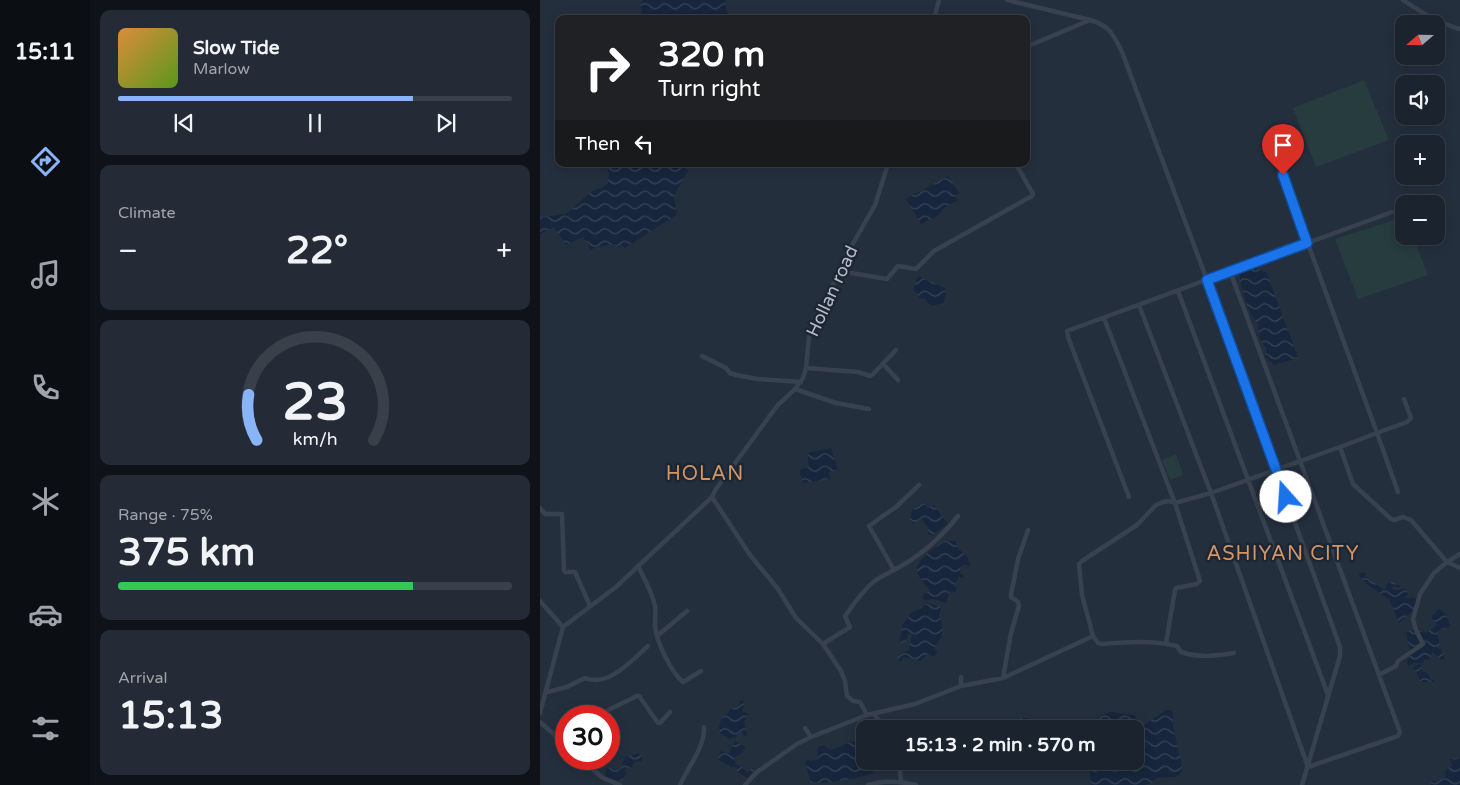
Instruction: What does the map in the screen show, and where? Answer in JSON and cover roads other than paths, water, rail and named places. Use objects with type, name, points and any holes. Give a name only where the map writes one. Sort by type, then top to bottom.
[{"type":"street","points":[[935,15],[939,0]]},
{"type":"street","points":[[1007,0],[1090,20],[1106,26],[1122,52],[1340,647],[1340,656],[1302,785]]},
{"type":"street","points":[[1403,0],[1442,24],[1460,29]]},
{"type":"street","points":[[1030,44],[1090,20]]},
{"type":"street","name":"Hollan road","points":[[563,627],[616,587],[712,497],[777,406],[801,382],[806,368],[809,337],[846,254],[875,205],[887,167]]},
{"type":"street","points":[[839,271],[887,279],[898,266],[916,269],[934,251],[1032,196],[1033,194],[1018,167]]},
{"type":"street","points":[[1283,175],[1398,492]]},
{"type":"street","points":[[1129,497],[1067,331],[1392,212]]},
{"type":"street","points":[[1230,271],[1400,732],[1399,735],[1308,768]]},
{"type":"street","points":[[1178,290],[1328,695]]},
{"type":"street","points":[[1139,305],[1211,493],[1308,768]]},
{"type":"street","points":[[1104,318],[1175,504],[1200,582],[1176,588],[1166,643]]},
{"type":"street","points":[[806,368],[858,372],[870,376],[896,350]]},
{"type":"street","points":[[702,356],[736,375],[758,379],[801,382]]},
{"type":"street","points":[[883,364],[898,380]]},
{"type":"street","points":[[795,389],[836,403],[869,408]]},
{"type":"street","points":[[1234,653],[1205,657],[1181,652],[1177,646],[1166,643],[1103,644],[1098,642],[1093,636],[1082,594],[1079,564],[1137,525],[1162,502],[1169,501],[1175,504],[1211,493],[1408,422],[1411,418],[1404,398]]},
{"type":"street","points":[[1340,447],[1353,484],[1392,519],[1403,517],[1411,520],[1447,562],[1460,568]]},
{"type":"street","points":[[894,570],[869,526],[896,506],[919,485]]},
{"type":"street","points":[[712,497],[750,555],[778,589],[796,618],[823,644],[841,671],[845,681],[847,696],[854,701],[860,702],[867,716]]},
{"type":"street","points":[[540,508],[545,514],[562,514],[564,570],[565,572],[575,572],[590,606]]},
{"type":"street","points":[[823,644],[850,627],[845,616],[868,586],[878,578],[908,563],[943,535],[958,516]]},
{"type":"street","points":[[1003,678],[1019,606],[1018,602],[1011,595],[1018,559],[1028,530]]},
{"type":"street","points":[[1379,675],[1396,666],[1398,660],[1423,644],[1413,619],[1414,612],[1420,601],[1420,594],[1434,573],[1460,554]]},
{"type":"street","points":[[638,566],[656,607],[655,626],[658,642],[680,680],[683,682],[701,670]]},
{"type":"street","points":[[540,601],[563,627],[540,713]]},
{"type":"street","points":[[657,636],[687,611]]},
{"type":"street","points":[[745,785],[757,772],[798,744],[811,738],[867,716],[915,704],[961,686],[1003,678],[1093,636]]},
{"type":"street","points":[[547,692],[586,678],[592,681],[607,679],[648,646]]},
{"type":"street","points":[[961,677],[961,686]]},
{"type":"street","points":[[619,705],[639,696],[660,723],[670,712]]},
{"type":"street","points":[[874,714],[879,720]]},
{"type":"street","points":[[540,722],[555,734]]},
{"type":"street","points":[[680,785],[687,768],[701,744],[704,736],[704,727]]},
{"type":"street","points":[[805,728],[811,738]]},
{"type":"street","points":[[593,770],[603,778],[620,785]]},
{"type":"street","points":[[900,770],[901,782]]},
{"type":"street","points":[[868,785],[886,782],[916,785]]},
{"type":"water","points":[[643,0],[725,0],[727,15],[643,15],[641,5]]},
{"type":"water","points":[[607,167],[686,167],[685,168],[688,171],[674,196],[677,213],[675,216],[625,248],[621,245],[618,248],[615,244],[599,246],[591,250],[583,237],[566,245],[554,227],[540,234],[540,217],[566,214],[592,191],[604,187],[608,183],[609,174]]},
{"type":"water","points":[[948,176],[959,193],[954,196],[958,200],[944,208],[939,215],[921,224],[906,199]]},
{"type":"water","points":[[1254,267],[1267,273],[1298,358],[1274,365],[1265,356],[1267,350],[1260,339],[1258,324],[1245,301],[1239,274],[1244,268]]},
{"type":"water","points":[[918,276],[945,288],[947,292],[944,303],[931,306],[926,299],[919,298],[918,294],[913,290]]},
{"type":"water","points":[[831,448],[838,470],[829,472],[830,479],[803,483],[799,470],[809,467],[807,453]]},
{"type":"water","points":[[924,502],[928,509],[934,505],[948,524],[933,535],[929,535],[927,531],[929,529],[921,518],[913,524],[910,520],[912,510]]},
{"type":"water","points":[[946,540],[956,541],[958,548],[968,558],[970,566],[961,566],[960,573],[964,575],[964,578],[959,577],[954,586],[957,588],[955,592],[950,591],[946,603],[933,599],[924,600],[922,597],[924,593],[930,591],[919,576],[917,567],[928,553]]},
{"type":"water","points":[[1364,572],[1365,576],[1372,582],[1376,582],[1385,591],[1387,584],[1392,582],[1401,586],[1398,588],[1392,587],[1393,590],[1404,588],[1409,594],[1404,597],[1414,597],[1419,601],[1415,609],[1399,623],[1389,599],[1369,586],[1358,574]]},
{"type":"water","points":[[927,602],[941,608],[939,615],[942,633],[934,649],[938,651],[933,657],[928,654],[920,661],[903,657],[901,662],[897,659],[900,654],[909,650],[912,635],[909,633],[905,642],[900,643],[903,624],[911,612],[921,609]]},
{"type":"water","points":[[1439,608],[1447,616],[1450,626],[1445,630],[1441,628],[1437,634],[1440,646],[1437,647],[1441,649],[1445,659],[1440,659],[1432,652],[1430,659],[1424,660],[1423,663],[1414,663],[1408,666],[1407,661],[1411,655],[1406,633],[1416,630],[1426,633],[1437,625],[1431,617]]},
{"type":"water","points":[[1421,664],[1422,671],[1434,680],[1433,682],[1421,682],[1413,667]]},
{"type":"water","points":[[741,700],[745,702],[742,711],[749,714],[744,722],[747,735],[744,736],[741,731],[736,737],[730,739],[720,733],[719,726],[722,717],[731,708],[737,708]]},
{"type":"water","points":[[1166,710],[1171,710],[1182,767],[1181,773],[1175,777],[1157,778],[1152,783],[1144,785],[1091,785],[1089,770],[1144,770],[1144,725]]},
{"type":"water","points":[[1110,712],[1134,715],[1138,720],[1096,720]]},
{"type":"water","points":[[1020,717],[1039,720],[1020,720]]},
{"type":"water","points":[[856,740],[856,770],[874,770],[873,773],[842,781],[811,783],[805,763],[807,760],[819,759],[818,747],[824,745],[830,750]]},
{"type":"water","points":[[735,741],[746,747],[742,753],[734,758],[736,764],[748,772],[752,768],[755,770],[747,778],[737,771],[737,767],[732,767],[718,760],[720,751],[725,752],[725,754],[729,753]]},
{"type":"water","points":[[639,753],[642,756],[642,761],[634,762],[631,768],[625,769],[626,774],[622,782],[606,777],[606,770],[620,770],[625,757]]},
{"type":"water","points":[[1450,758],[1460,759],[1460,785],[1431,785],[1431,780],[1437,782],[1446,776],[1447,768],[1452,766]]},
{"type":"district","name":"HOLAN","points":[[705,473]]},
{"type":"district","name":"ASHIYAN CITY","points":[[1283,553]]}]
